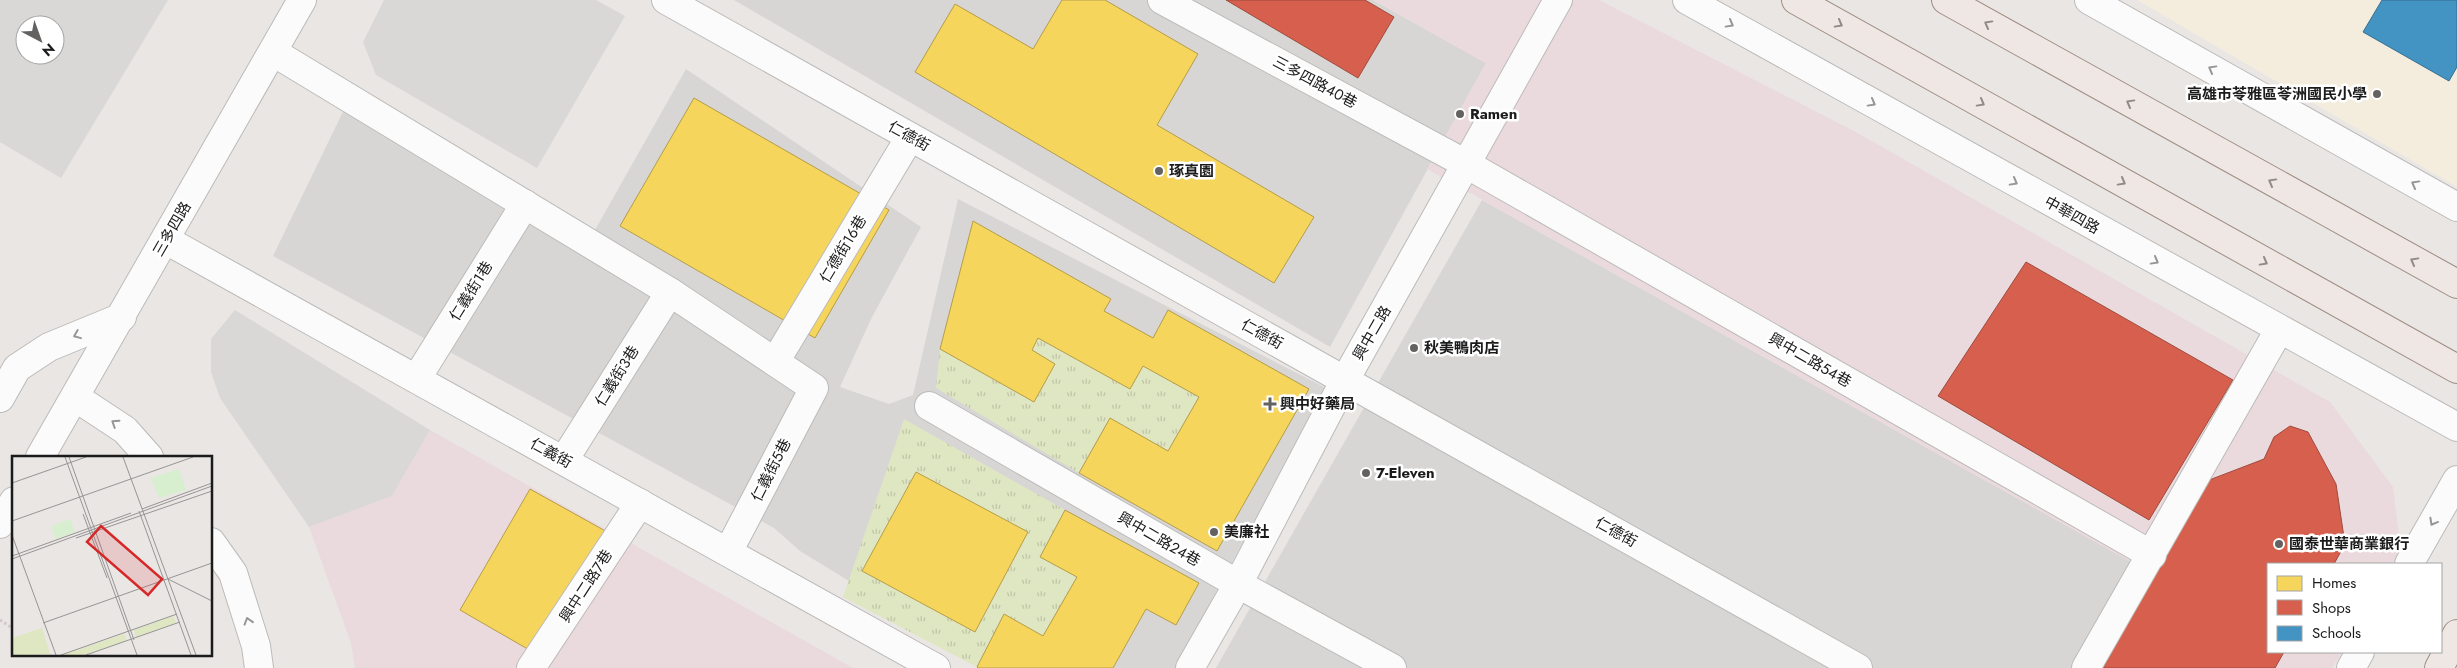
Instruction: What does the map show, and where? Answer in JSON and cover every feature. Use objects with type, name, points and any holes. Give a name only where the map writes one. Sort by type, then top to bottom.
[{"type":"main road","points":[[1796,0],[2457,369]]},
{"type":"main road","points":[[1946,0],[2457,284]]},
{"type":"main road","points":[[2439,668],[2457,634]]},
{"type":"street","name":"三多四路","points":[[41,456],[122,317],[302,0]]},
{"type":"street","name":"仁德街","points":[[669,0],[1858,668]]},
{"type":"street","name":"三多四路40巷","points":[[1162,0],[1468,165]]},
{"type":"street","name":"興中二路","points":[[1190,668],[1238,584],[1345,380],[1468,165],[1558,0]]},
{"type":"street","name":"中華四路","points":[[1687,0],[2457,427]]},
{"type":"street","points":[[2089,0],[2457,207]]},
{"type":"street","points":[[273,52],[670,292],[775,362]]},
{"type":"street","name":"仁德街16巷","points":[[775,362],[910,137]]},
{"type":"street","name":"興中二路54巷","points":[[1468,165],[2152,555]]},
{"type":"street","name":"仁義街1巷","points":[[417,378],[525,204]]},
{"type":"street","name":"仁義街","points":[[166,240],[936,668]]},
{"type":"street","name":"仁義街3巷","points":[[564,460],[670,292]]},
{"type":"street","points":[[0,398],[17,368],[25,362],[49,347],[122,317]]},
{"type":"street","points":[[2086,668],[2279,330]]},
{"type":"street","name":"仁義街5巷","points":[[728,552],[814,388],[775,362]]},
{"type":"street","points":[[75,397],[125,430],[148,456]]},
{"type":"street","name":"興中二路24巷","points":[[929,406],[1238,584],[1392,668]]},
{"type":"street","points":[[2410,563],[2457,480]]},
{"type":"street","name":"興中二路7巷","points":[[531,668],[640,503]]},
{"type":"street","points":[[0,524],[12,504]]},
{"type":"street","points":[[212,543],[233,573],[256,646],[259,668]]},
{"type":"street","points":[[2351,668],[2359,653]]},
{"type":"path","points":[[0,620],[12,628]]},
{"type":"shaded area","points":[[0,0],[168,0],[61,178],[0,142]]},
{"type":"shaded area","points":[[384,0],[596,0],[625,16],[537,168],[376,75],[363,42]]},
{"type":"shaded area","points":[[734,0],[1373,0],[1486,63],[1330,347]]},
{"type":"shaded area","points":[[1373,0],[1599,0],[1854,131],[2330,402],[2393,487],[2401,552],[2395,563],[2267,563],[2267,653],[2341,653],[2332,668],[2095,668],[2149,572],[1427,169],[1486,63]]},
{"type":"shaded area","name":"高雄市苓雅區苓洲國民小學","points":[[2137,0],[2457,0],[2457,187]]},
{"type":"shaded area","points":[[686,69],[921,227],[871,319],[840,387],[889,404],[913,395],[958,199],[1326,388],[1175,668],[991,668],[800,551],[774,528],[273,256],[354,89],[595,230]]},
{"type":"shaded area","points":[[1482,200],[2150,572],[2095,668],[1216,668]]},
{"type":"shaded area","points":[[235,310],[430,430],[392,496],[309,527],[220,398],[211,372],[211,339]]},
{"type":"shaded area","points":[[430,430],[853,668],[355,668],[351,643],[309,527],[392,496]]},
{"type":"green space","points":[[1038,338],[1130,389],[1143,366],[1199,397],[1168,451],[1110,419],[1079,473],[936,388],[940,349],[1034,402],[1055,364],[1032,350]]},
{"type":"green space","points":[[904,419],[1065,510],[1040,557],[1077,577],[1043,636],[1004,615],[977,667],[843,597]]},
{"type":"building: Homes","name":"琢真園","points":[[1062,0],[1105,0],[1198,54],[1157,125],[1314,217],[1274,283],[915,72],[955,4],[1033,49]]},
{"type":"building: Homes","points":[[694,98],[889,210],[815,338],[620,226]]},
{"type":"building: Homes","points":[[973,221],[1111,299],[1104,311],[1153,338],[1168,310],[1309,389],[1217,551],[1079,473],[1110,418],[1168,451],[1199,397],[1143,366],[1130,389],[1038,338],[1032,350],[1055,364],[1034,402],[940,349]]},
{"type":"building: Homes","points":[[916,472],[1028,532],[975,632],[862,571]]},
{"type":"building: Homes","points":[[530,489],[609,533],[538,655],[460,610]]},
{"type":"building: Homes","points":[[1065,510],[1199,583],[1176,625],[1146,609],[1113,668],[977,667],[1004,614],[1043,636],[1077,577],[1040,557]]},
{"type":"building: Shops","points":[[1226,0],[1365,0],[1394,17],[1358,78]]},
{"type":"building: Shops","points":[[2026,262],[2233,380],[2149,520],[1938,396]]},
{"type":"building: Shops","points":[[2290,426],[2308,432],[2336,484],[2345,544],[2335,563],[2267,563],[2267,653],[2283,653],[2275,668],[2103,668],[2204,482],[2264,459],[2274,437]]},
{"type":"building: Schools","points":[[2382,0],[2457,0],[2457,67],[2449,81],[2363,32]]},
{"type":"place","name":"高雄市苓雅區苓洲國民小學","points":[[2377,94]]},
{"type":"place","name":"Ramen","points":[[1460,114]]},
{"type":"place","name":"琢真園","points":[[1159,171]]},
{"type":"place","name":"秋美鴨肉店","points":[[1414,348]]},
{"type":"place","name":"興中好藥局","points":[[1270,404]]},
{"type":"place","name":"7-Eleven","points":[[1366,473]]},
{"type":"place","name":"美廉社","points":[[1214,532]]},
{"type":"place","name":"國泰世華商業銀行","points":[[2279,544]]}]
